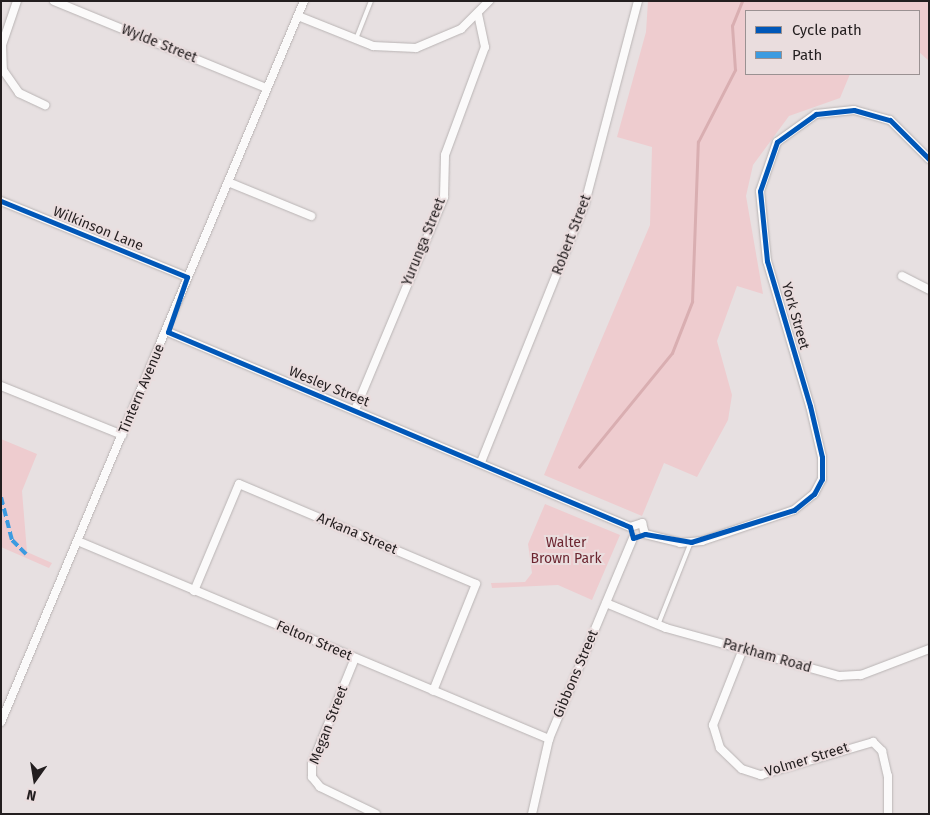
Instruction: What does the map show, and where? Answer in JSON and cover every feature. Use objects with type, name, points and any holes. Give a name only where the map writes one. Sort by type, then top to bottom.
[{"type":"street","points":[[18,1],[2,45],[3,70],[11,86],[45,105]]},
{"type":"street","name":"Wylde Street","points":[[54,1],[264,87]]},
{"type":"street","name":"Tintern Avenue","points":[[1,722],[80,542],[160,342],[168,332],[187,277],[228,182],[264,87],[304,1]]},
{"type":"street","points":[[298,16],[355,41],[416,48],[461,29],[489,1]]},
{"type":"street","name":"Robert Street","points":[[481,462],[585,203],[638,1]]},
{"type":"street","name":"Yurunga Street","points":[[355,410],[444,197],[445,155],[485,47],[478,14]]},
{"type":"street","name":"York Street","points":[[645,534],[691,542],[794,510],[814,494],[822,479],[822,457],[812,415],[767,261],[760,191],[777,142],[816,114],[854,110],[890,120],[929,159]]},
{"type":"street","points":[[228,182],[310,216]]},
{"type":"street","name":"Wilkinson Lane","points":[[1,201],[187,277]]},
{"type":"street","points":[[902,276],[929,290]]},
{"type":"street","name":"Wesley Street","points":[[168,332],[481,462]]},
{"type":"street","points":[[1,386],[122,435]]},
{"type":"street","points":[[481,462],[630,527],[642,523],[645,534],[633,538],[630,527]]},
{"type":"street","name":"Arkana Street","points":[[194,591],[239,484],[476,584],[433,690]]},
{"type":"street","name":"Gibbons Street","points":[[532,814],[549,739],[633,538]]},
{"type":"street","name":"Felton Street","points":[[80,542],[549,739]]},
{"type":"street","name":"Parkham Road","points":[[606,603],[658,625],[847,677],[929,649]]},
{"type":"street","name":"Volmer Street","points":[[743,649],[713,725],[720,748],[742,769],[760,775],[873,742],[882,752],[888,776],[888,814]]},
{"type":"street","name":"Megan Street","points":[[355,658],[312,764],[312,777],[320,787],[376,814]]},
{"type":"lane","points":[[355,41],[371,1]]},
{"type":"lane","points":[[658,625],[691,542]]},
{"type":"green space","points":[[648,1],[929,1],[929,61],[920,53],[920,10],[745,10],[745,75],[850,75],[840,98],[789,116],[753,165],[746,196],[763,294],[737,286],[717,341],[732,395],[728,420],[697,477],[664,463],[642,516],[544,475],[650,225],[652,147],[617,137],[646,32]]},
{"type":"green space","points":[[1,439],[37,454],[22,491],[27,552],[52,563],[49,568],[1,547]]},
{"type":"green space","name":"Walter Brown Park","points":[[545,504],[620,535],[592,600],[558,585],[492,588],[491,583],[525,582],[532,573],[528,544]]},
{"type":"waterway","points":[[579,467],[672,353],[692,302],[698,142],[735,70],[732,26],[742,1]]},
{"type":"marked path","points":[[1,497],[12,540],[26,554]]},
{"type":"cycle path","points":[[1,201],[187,277],[168,332],[630,527],[633,538],[645,534],[691,542],[794,510],[814,494],[822,479],[822,457],[810,406],[767,261],[760,191],[777,142],[816,114],[854,110],[890,120],[929,159]]}]
